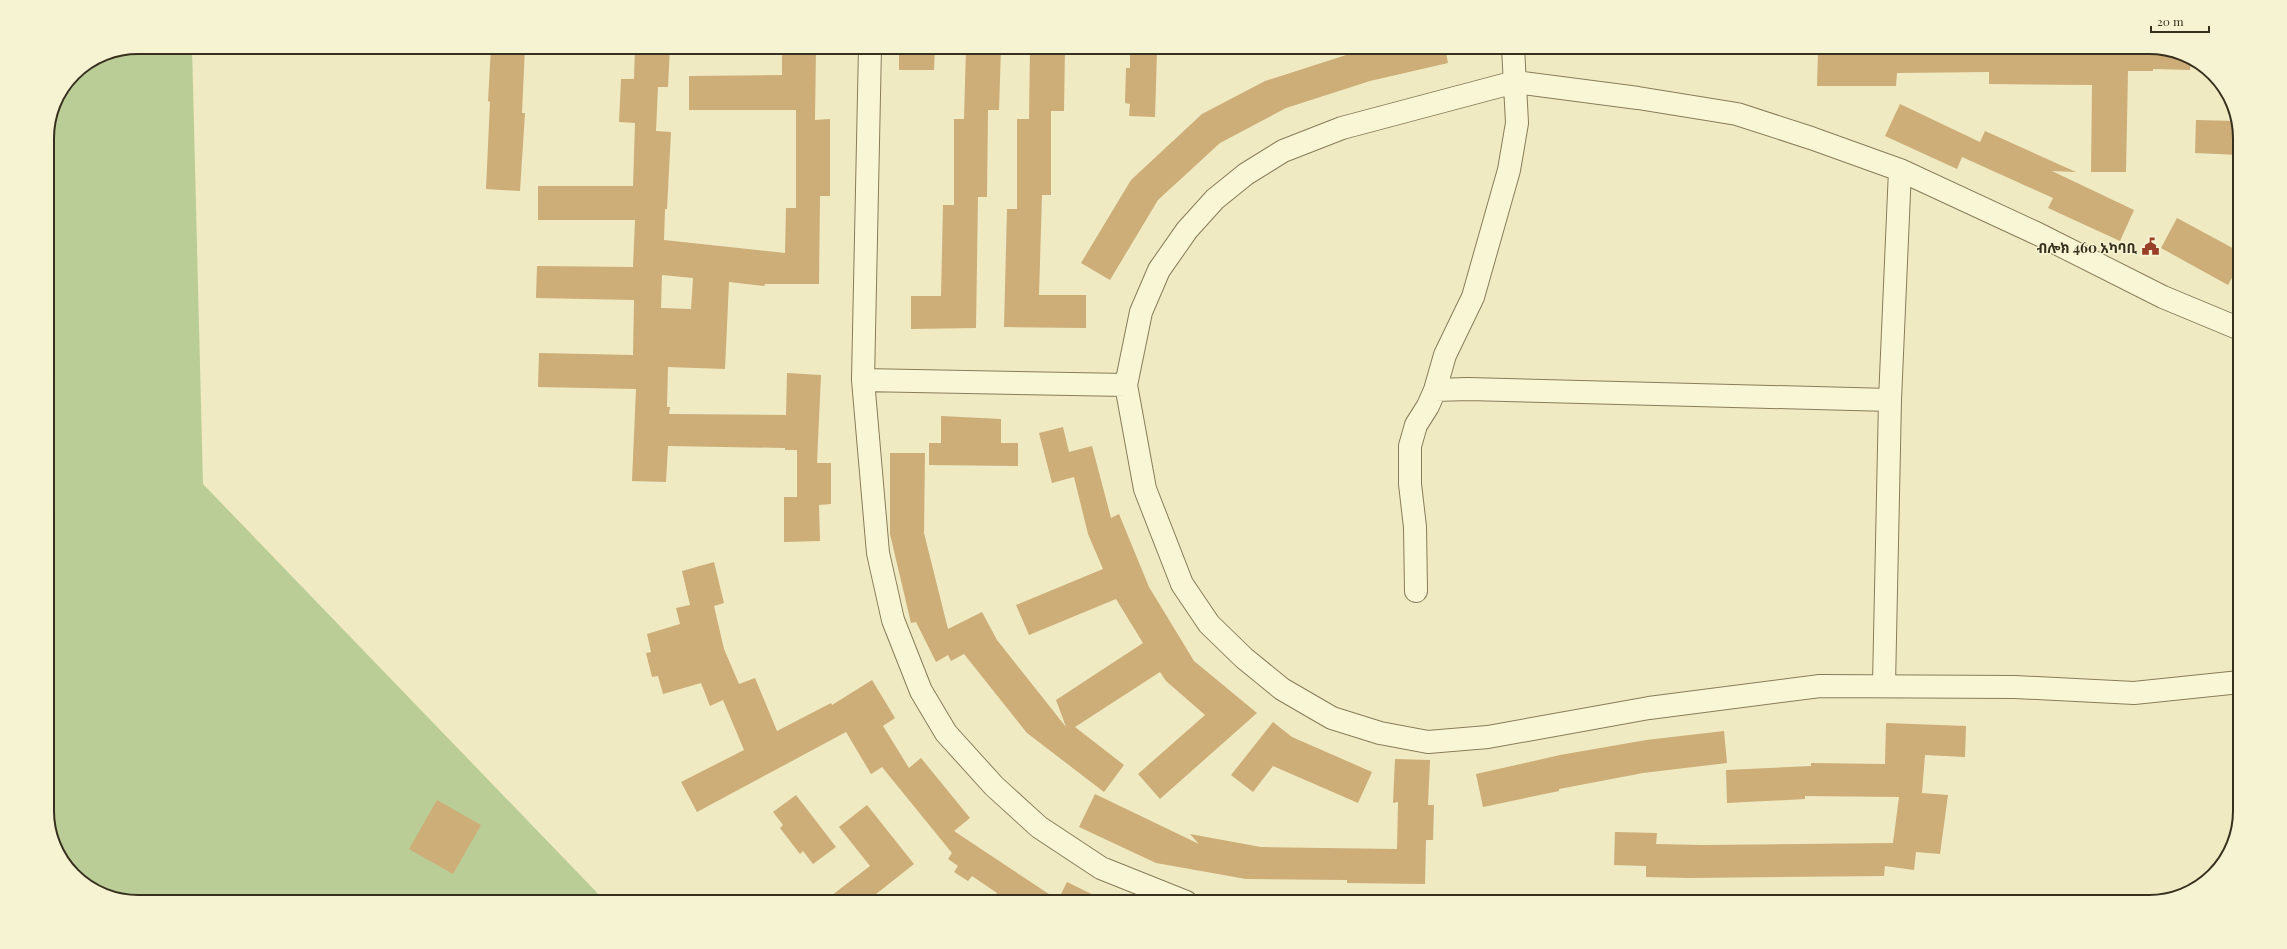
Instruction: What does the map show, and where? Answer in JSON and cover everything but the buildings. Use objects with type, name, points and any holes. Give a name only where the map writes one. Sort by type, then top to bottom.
[{"type":"street","points":[[870,54],[863,380],[878,553],[892,612],[921,691],[946,733],[994,786],[1039,827],[1101,868],[1168,895]]},
{"type":"street","points":[[1416,591],[1416,527],[1410,484],[1410,446],[1416,424],[1428,406],[1435,390],[1445,355],[1473,297],[1509,170],[1517,122],[1513,54]]},
{"type":"street","points":[[2233,326],[2163,297],[2038,234],[1900,170],[1737,114],[1638,98],[1515,82],[1342,128],[1283,151],[1246,174],[1215,199],[1187,230],[1160,270],[1141,312],[1126,385],[1145,490],[1182,584],[1209,624],[1244,658],[1282,689],[1332,718],[1380,733],[1428,742],[1488,737],[1648,708],[1820,686],[1884,685],[2015,687],[2134,693],[2233,683]]},
{"type":"street","points":[[1884,685],[1890,400],[1900,170]]},
{"type":"street","points":[[863,380],[1126,385]]},
{"type":"street","points":[[1435,390],[1468,389],[1890,400]]},
{"type":"green space","points":[[138,54],[192,54],[203,484],[599,895],[133,895],[116,892],[96,884],[87,878],[71,862],[65,853],[57,833],[54,816],[54,133],[60,106],[71,87],[87,71],[96,65],[116,57]]},
{"type":"place","name":"ብሎክ 460 አካባቢ","points":[[2150,247]]}]
